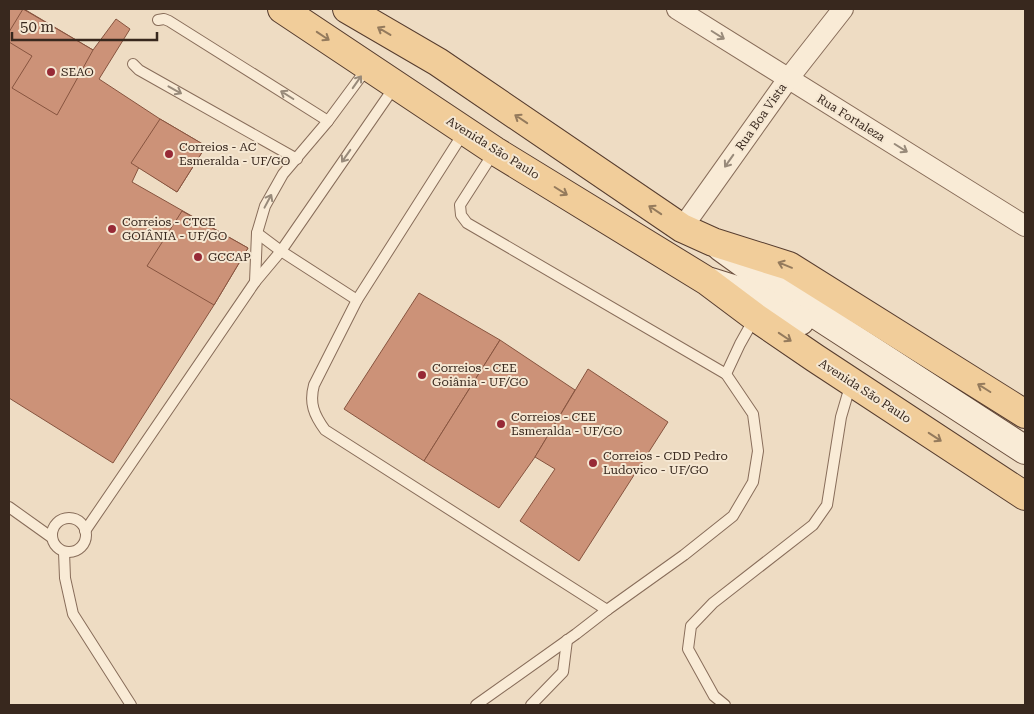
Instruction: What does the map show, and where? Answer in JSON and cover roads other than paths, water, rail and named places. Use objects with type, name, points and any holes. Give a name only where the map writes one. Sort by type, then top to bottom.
[{"type":"main road","name":"Avenida São Paulo","points":[[282,9],[496,151],[707,281],[755,317],[851,382],[1025,496]]},
{"type":"main road","points":[[347,9],[438,62],[682,228],[713,242],[789,266],[1025,414]]},
{"type":"main road","points":[[713,242],[803,306],[1025,450]]},
{"type":"main road","name":"Avenida São Paulo","points":[[707,281],[746,293],[794,317],[1025,466]]},
{"type":"street","name":"Rua Fortaleza","points":[[677,9],[1025,226]]},
{"type":"street","name":"Rua Boa Vista","points":[[682,228],[788,78],[843,9]]},
{"type":"lane","points":[[158,20],[164,19],[169,21],[328,121]]},
{"type":"lane","points":[[133,64],[139,70],[297,159]]},
{"type":"lane","points":[[255,282],[257,233],[265,206],[283,174],[328,121],[368,66]]},
{"type":"lane","points":[[85,531],[255,282],[281,251],[396,85]]},
{"type":"lane","points":[[465,131],[357,300],[314,385],[311,394],[312,407],[317,419],[325,430],[607,610]]},
{"type":"lane","points":[[476,705],[684,555],[732,516],[753,482],[758,451],[753,414],[726,374],[467,223],[461,215],[460,205],[496,151]]},
{"type":"lane","points":[[257,233],[281,251],[357,300]]},
{"type":"lane","points":[[726,374],[755,317]]},
{"type":"lane","points":[[726,705],[714,696],[688,650],[691,626],[714,603],[813,525],[827,505],[841,417],[851,382]]},
{"type":"lane","points":[[9,507],[52,537]]},
{"type":"lane","points":[[66,518],[78,521],[83,525],[85,531],[85,541],[79,549],[74,551],[64,552],[55,546],[52,537],[52,530],[55,524],[66,518]]},
{"type":"lane","points":[[64,552],[65,578],[73,614],[131,705]]},
{"type":"lane","points":[[531,705],[563,672],[567,640]]},
{"type":"place","name":"SEAO","points":[[51,72]]},
{"type":"place","name":"Correios - AC Esmeralda - UF/GO","points":[[169,154]]},
{"type":"place","name":"Correios - CTCE GOIÂNIA - UF/GO","points":[[112,229]]},
{"type":"place","name":"GCCAP","points":[[198,257]]},
{"type":"place","name":"Correios - CEE Goiânia - UF/GO","points":[[422,375]]},
{"type":"place","name":"Correios - CEE Esmeralda - UF/GO","points":[[501,424]]},
{"type":"place","name":"Correios - CDD Pedro Ludovico - UF/GO","points":[[593,463]]}]
